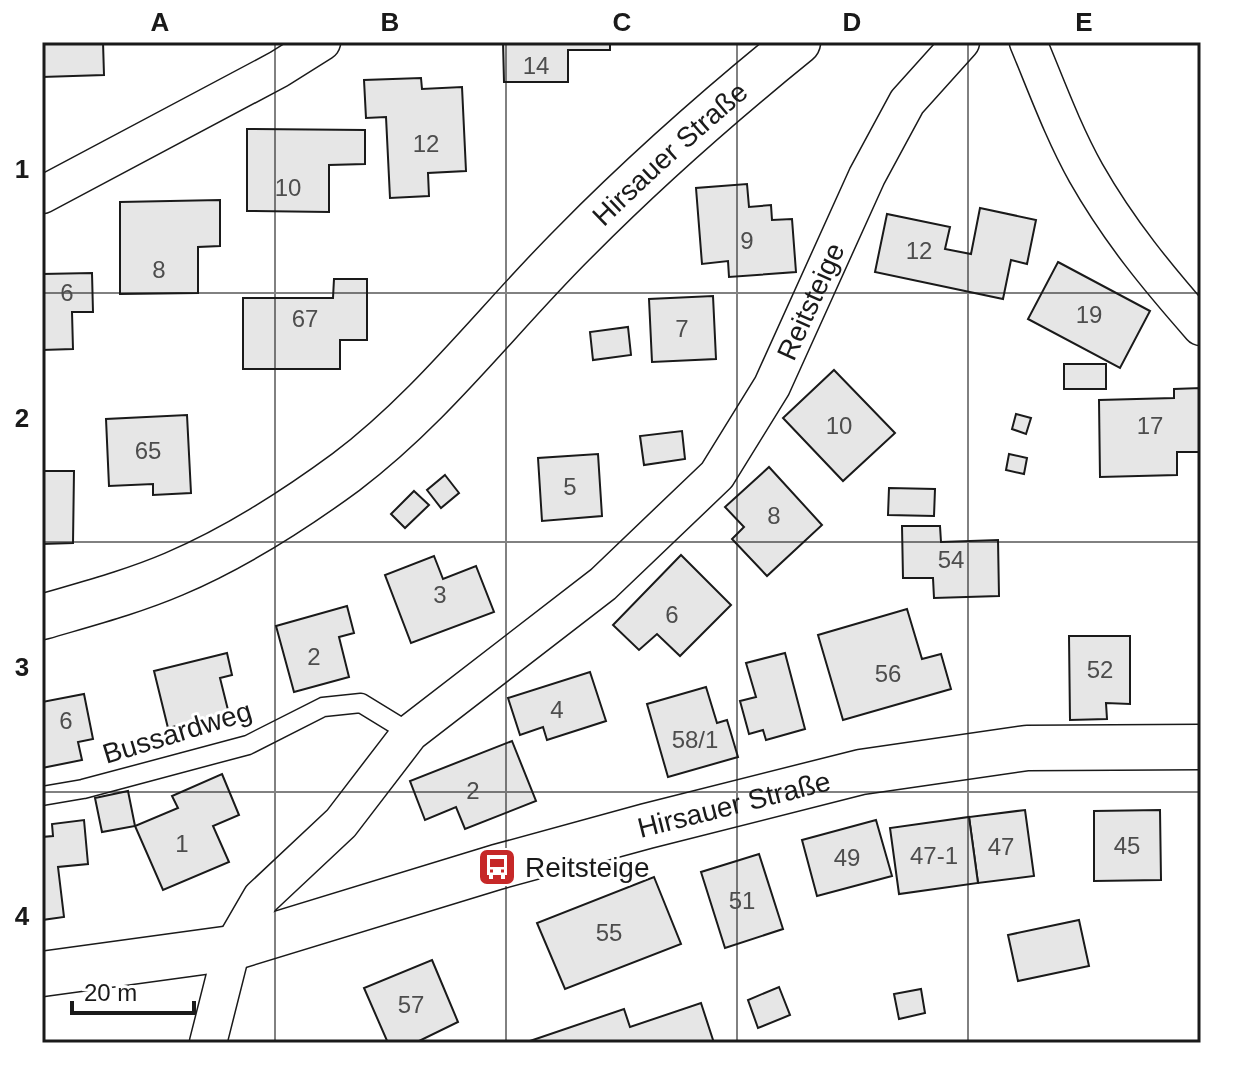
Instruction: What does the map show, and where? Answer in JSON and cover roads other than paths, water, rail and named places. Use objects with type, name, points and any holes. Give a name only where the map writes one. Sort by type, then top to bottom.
[{"type":"main road","name":"Hirsauer Straße","points":[[42,617],[174,574],[276,519],[345,472],[386,440],[433,394],[572,245],[798,42]]},
{"type":"main road","name":"Hirsauer Straße","points":[[42,974],[232,948],[497,867],[861,772],[1027,748],[1201,747]]},
{"type":"street","points":[[42,195],[279,69],[322,42]]},
{"type":"street","name":"Reitsteige","points":[[208,1043],[232,948],[261,898],[341,823],[410,733],[603,584],[717,475],[772,386],[867,176],[907,102],[961,42]]},
{"type":"street","points":[[1028,42],[1092,183],[1146,265],[1201,327]]},
{"type":"lane","name":"Bussardweg","points":[[42,796],[83,789],[248,745],[323,707],[361,703],[410,733]]},
{"type":"place","name":"Reitsteige","points":[[497,867]]}]
